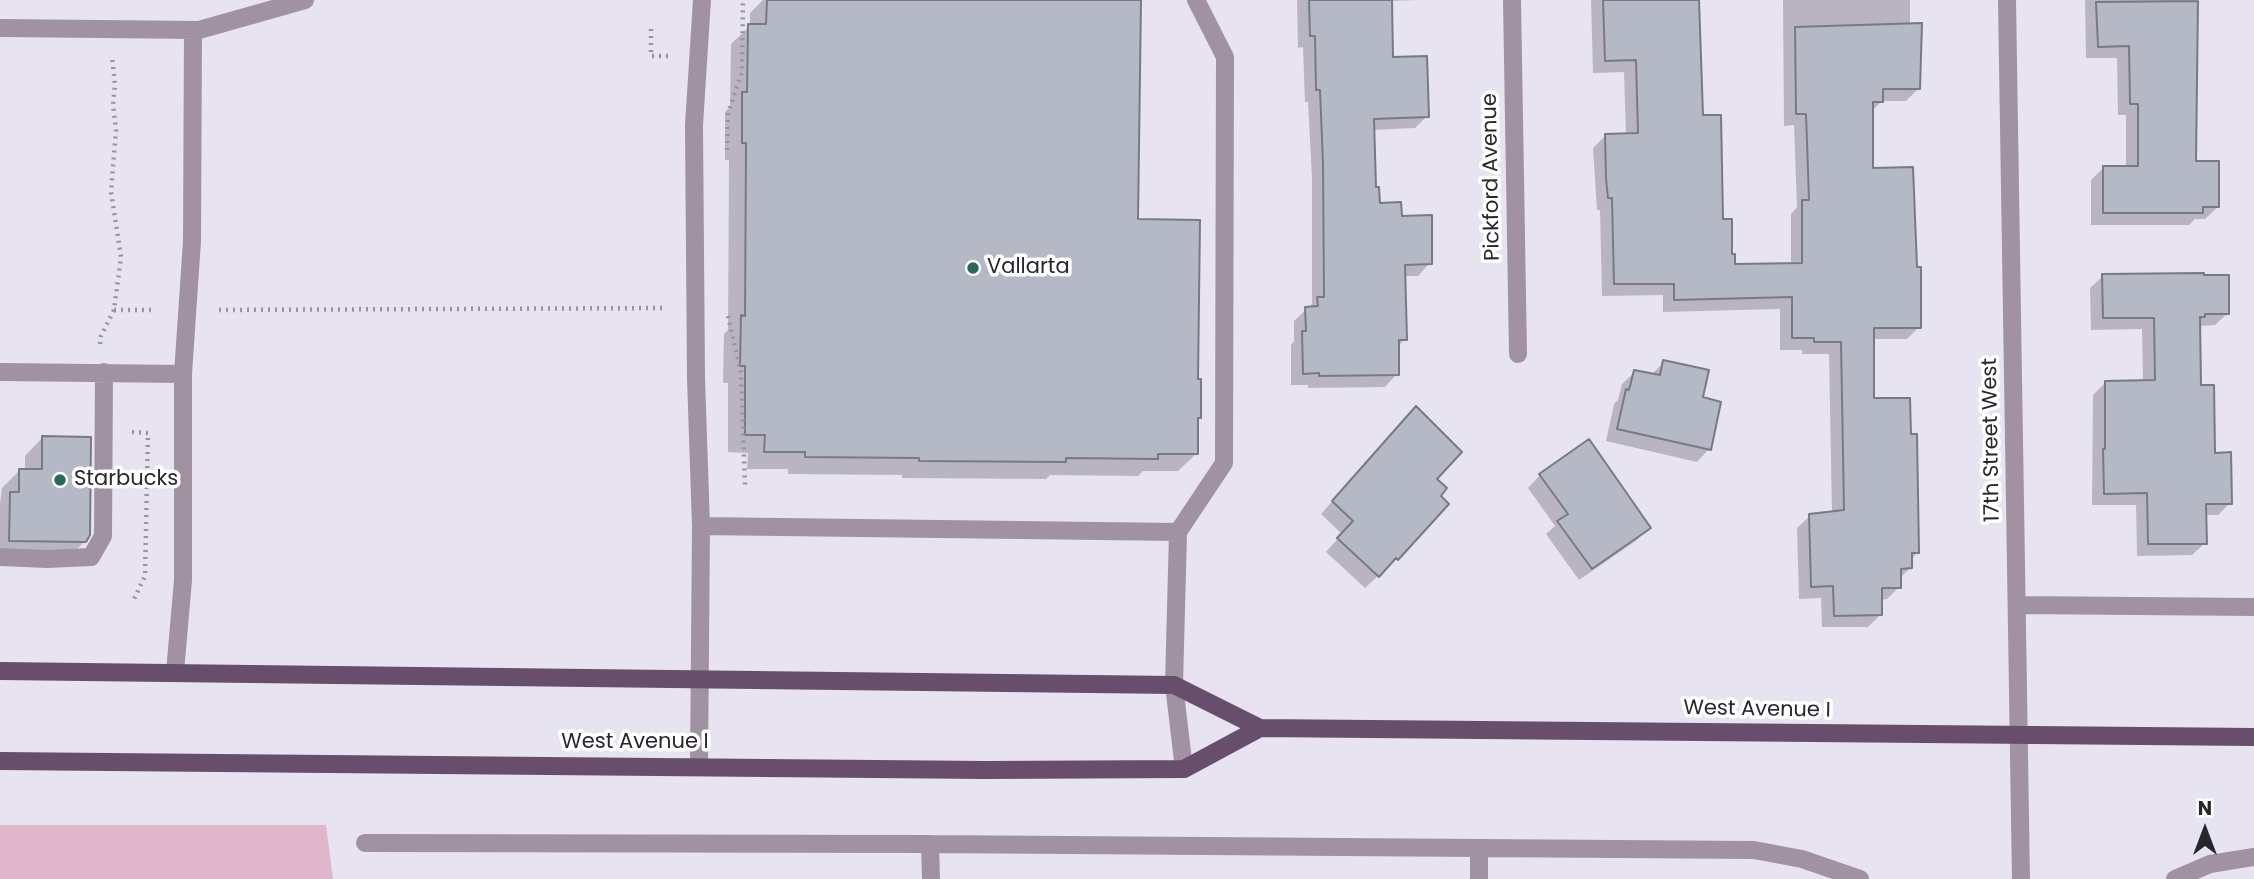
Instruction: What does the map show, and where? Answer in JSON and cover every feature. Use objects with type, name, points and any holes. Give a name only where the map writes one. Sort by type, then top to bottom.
[{"type":"main road","name":"West Avenue I","points":[[0,671],[1174,685],[1260,728],[2254,737]]},
{"type":"main road","name":"West Avenue I","points":[[0,761],[985,770],[1184,769],[1260,728]]},
{"type":"street","points":[[0,28],[193,30],[305,0]]},
{"type":"street","points":[[699,766],[701,526],[695,308],[694,125],[702,0]]},
{"type":"street","points":[[1184,769],[1174,685],[1178,532],[1224,463],[1225,57],[1196,0]]},
{"type":"street","name":"Pickford Avenue","points":[[1512,0],[1518,354]]},
{"type":"street","name":"17th Street West","points":[[2007,0],[2021,879]]},
{"type":"street","points":[[175,672],[183,580],[183,374],[192,241],[193,30]]},
{"type":"street","points":[[0,372],[183,374]]},
{"type":"street","points":[[0,557],[91,557],[103,536],[102,372]]},
{"type":"street","points":[[701,526],[1178,532]]},
{"type":"street","points":[[2018,605],[2254,607]]},
{"type":"street","points":[[365,843],[1754,850],[1802,859],[1860,879]]},
{"type":"street","points":[[930,844],[931,879]]},
{"type":"street","points":[[1479,849],[1479,879]]},
{"type":"street","points":[[2175,879],[2210,864],[2254,857]]},
{"type":"path","points":[[727,155],[728,113],[742,72],[743,2],[740,0]]},
{"type":"path","points":[[102,372],[101,336],[114,310],[121,257],[111,192],[116,130],[112,28]]},
{"type":"path","points":[[651,29],[651,56],[677,56]]},
{"type":"path","points":[[219,310],[726,307],[741,373],[745,485]]},
{"type":"path","points":[[114,310],[153,310]]},
{"type":"path","points":[[129,432],[148,433],[145,576],[134,599]]},
{"type":"shaded area","points":[[0,825],[326,825],[333,879],[0,879]]},
{"type":"building","name":"Vallarta","points":[[767,0],[1141,0],[1138,219],[1200,220],[1198,379],[1201,379],[1201,418],[1198,418],[1198,454],[1158,454],[1158,459],[1066,458],[1066,462],[805,457],[805,452],[764,452],[765,435],[745,435],[745,366],[740,366],[741,315],[745,316],[746,143],[742,143],[742,92],[747,92],[748,24],[766,24]]},
{"type":"building","points":[[1309,0],[1392,0],[1393,57],[1427,56],[1429,117],[1374,119],[1376,187],[1379,187],[1380,203],[1401,202],[1402,216],[1432,215],[1432,264],[1405,265],[1407,340],[1399,340],[1399,375],[1303,374],[1302,331],[1306,331],[1305,307],[1318,306],[1317,297],[1324,297],[1320,90],[1316,90],[1315,36],[1310,36]]},
{"type":"building","points":[[1603,0],[1699,0],[1703,115],[1721,115],[1723,219],[1732,219],[1732,254],[1735,254],[1735,264],[1802,263],[1802,200],[1809,200],[1806,114],[1796,114],[1795,27],[1922,23],[1920,89],[1883,89],[1883,102],[1873,102],[1873,168],[1913,167],[1917,267],[1921,267],[1921,328],[1874,328],[1874,398],[1910,398],[1911,434],[1917,434],[1919,553],[1912,553],[1912,568],[1901,569],[1901,588],[1882,588],[1882,615],[1834,616],[1833,586],[1811,587],[1809,514],[1844,510],[1841,342],[1814,342],[1814,338],[1792,338],[1792,297],[1674,300],[1674,284],[1614,284],[1612,198],[1608,198],[1605,134],[1638,133],[1636,60],[1605,61]]},
{"type":"building","points":[[2198,1],[2196,161],[2219,161],[2219,207],[2203,207],[2203,213],[2103,213],[2103,166],[2138,166],[2138,104],[2130,104],[2129,46],[2098,47],[2096,2]]},
{"type":"building","points":[[2102,274],[2229,275],[2229,314],[2205,314],[2205,317],[2200,317],[2201,385],[2214,385],[2215,453],[2231,452],[2232,504],[2206,504],[2207,544],[2148,544],[2147,493],[2104,494],[2103,449],[2105,381],[2155,380],[2154,318],[2103,318]]},
{"type":"building","points":[[1663,360],[1709,370],[1703,397],[1721,402],[1711,450],[1617,429],[1626,389],[1629,390],[1634,370],[1660,375]]},
{"type":"building","points":[[1416,406],[1462,452],[1437,479],[1447,488],[1441,496],[1449,504],[1379,577],[1337,538],[1353,521],[1332,501]]},
{"type":"building","name":"Starbucks","points":[[42,436],[91,437],[90,535],[86,542],[9,541],[10,492],[19,492],[19,469],[42,469]]},
{"type":"building","points":[[1589,439],[1651,528],[1592,569],[1557,521],[1568,514],[1539,474]]},
{"type":"place","name":"Vallarta","points":[[973,268]]},
{"type":"place","name":"Starbucks","points":[[60,480]]}]
